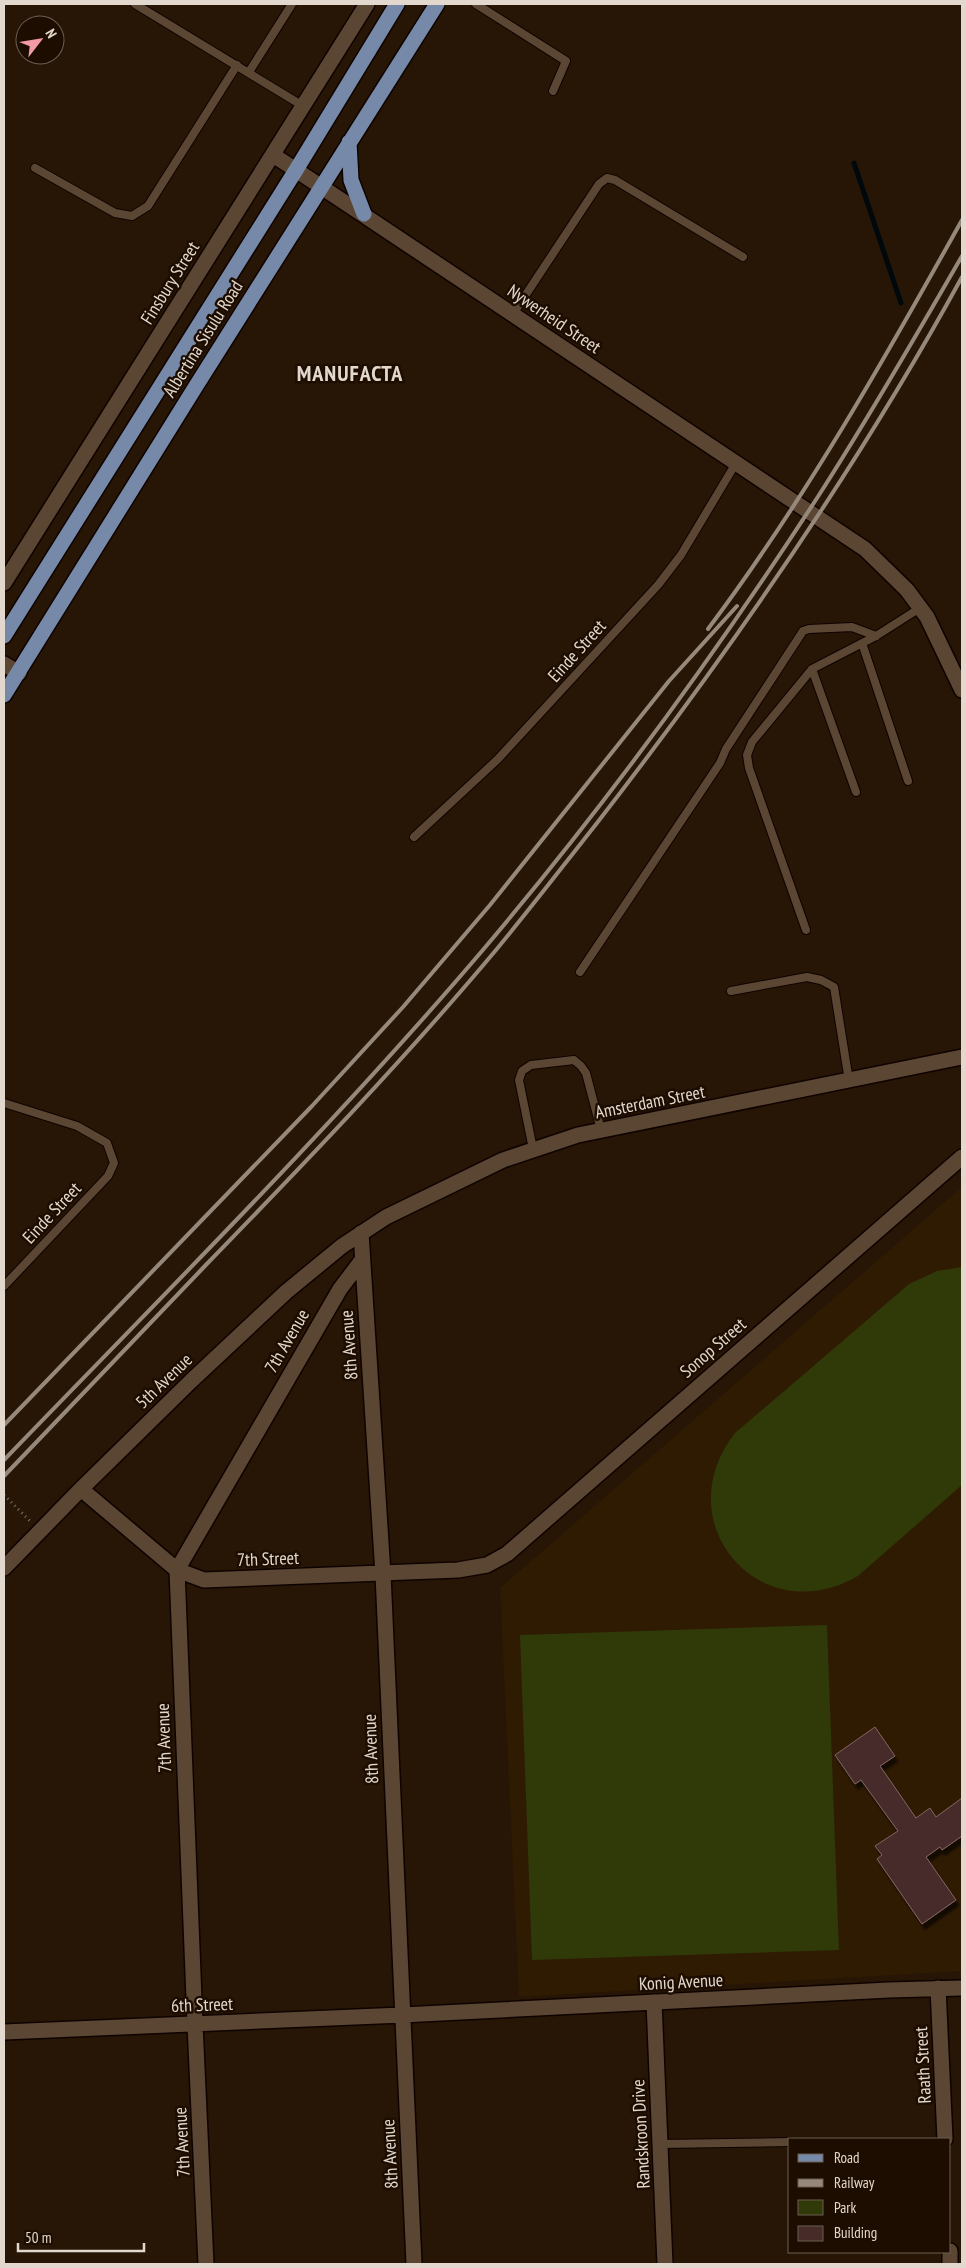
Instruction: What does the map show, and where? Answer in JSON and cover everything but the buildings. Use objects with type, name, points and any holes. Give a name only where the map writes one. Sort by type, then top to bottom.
[{"type":"main road","name":"Albertina Sisulu Road","points":[[4,636],[296,170],[397,4]]},
{"type":"main road","name":"Albertina Sisulu Road","points":[[4,696],[33,645],[437,4]]},
{"type":"main road","points":[[349,142],[351,180],[364,214]]},
{"type":"street","name":"Finsbury Street","points":[[4,583],[367,4]]},
{"type":"street","name":"Nywerheid Street","points":[[273,155],[865,549],[898,579],[924,613]]},
{"type":"street","points":[[924,613],[962,674]]},
{"type":"street","points":[[924,613],[962,690]]},
{"type":"street","points":[[4,664],[18,673]]},
{"type":"street","name":"Amsterdam Street","points":[[361,1232],[386,1217],[469,1175],[533,1149],[601,1130],[962,1057]]},
{"type":"street","name":"Sonop Street","points":[[487,1565],[507,1554],[962,1157]]},
{"type":"street","name":"8th Avenue","points":[[361,1232],[383,1574],[414,2264]]},
{"type":"street","name":"5th Avenue","points":[[4,1568],[190,1381],[308,1272],[361,1232]]},
{"type":"street","name":"7th Avenue","points":[[206,2264],[177,1570],[340,1289],[362,1260]]},
{"type":"street","name":"7th Street","points":[[81,1489],[177,1570],[204,1580],[383,1574],[458,1570],[487,1565]]},
{"type":"street","name":"Raath Street","points":[[938,1988],[945,2138]]},
{"type":"street","name":"Konig Avenue","points":[[402,2015],[962,1988]]},
{"type":"street","name":"Randskroon Drive","points":[[654,2002],[665,2264]]},
{"type":"street","name":"6th Street","points":[[4,2032],[402,2015]]},
{"type":"lane","points":[[135,4],[303,106]]},
{"type":"lane","points":[[249,72],[292,4]]},
{"type":"lane","points":[[476,4],[566,61],[553,91]]},
{"type":"lane","points":[[35,168],[115,213],[132,216],[148,206],[237,65]]},
{"type":"lane","points":[[513,314],[599,184],[607,178],[615,180],[742,256]]},
{"type":"lane","name":"Einde Street","points":[[414,837],[498,759],[658,585],[681,555],[736,463]]},
{"type":"lane","points":[[806,930],[749,768],[747,755],[752,742],[812,668],[924,613]]},
{"type":"lane","points":[[580,972],[720,763],[726,749],[803,631],[809,629],[852,627],[876,636]]},
{"type":"lane","points":[[862,643],[908,781]]},
{"type":"lane","points":[[812,668],[856,792]]},
{"type":"lane","points":[[731,990],[808,977],[821,980],[834,987],[849,1081]]},
{"type":"lane","points":[[533,1149],[519,1080],[522,1070],[531,1065],[574,1060],[581,1066],[586,1073],[601,1130]]},
{"type":"lane","name":"Einde Street","points":[[4,1102],[77,1126],[107,1143],[114,1156],[114,1163],[108,1176],[4,1286]]},
{"type":"lane","points":[[660,2144],[788,2142]]},
{"type":"path","points":[[4,1495],[27,1517]]},
{"type":"shaded area","points":[[962,1187],[962,1971],[519,1997],[500,1588]]},
{"type":"green space","points":[[962,1267],[962,1485],[858,1576],[822,1590],[788,1590],[758,1579],[734,1559],[717,1532],[711,1501],[716,1467],[735,1433],[909,1284],[937,1271]]},
{"type":"green space","points":[[827,1625],[839,1950],[532,1960],[520,1635]]},
{"type":"waterway","points":[[854,163],[901,303]]},
{"type":"railway","points":[[708,629],[777,531],[842,429],[962,220]]},
{"type":"railway","points":[[4,1460],[247,1209],[366,1082],[482,951],[572,841],[658,729],[780,554],[856,436],[962,256]]},
{"type":"railway","points":[[4,1476],[352,1112],[461,991],[521,919],[647,758],[744,625],[836,489],[880,419],[962,277]]},
{"type":"railway","points":[[4,1425],[312,1106],[403,1007],[490,905],[669,681],[737,606]]},
{"type":"district","name":"MANUFACTA","points":[[350,373]]}]
